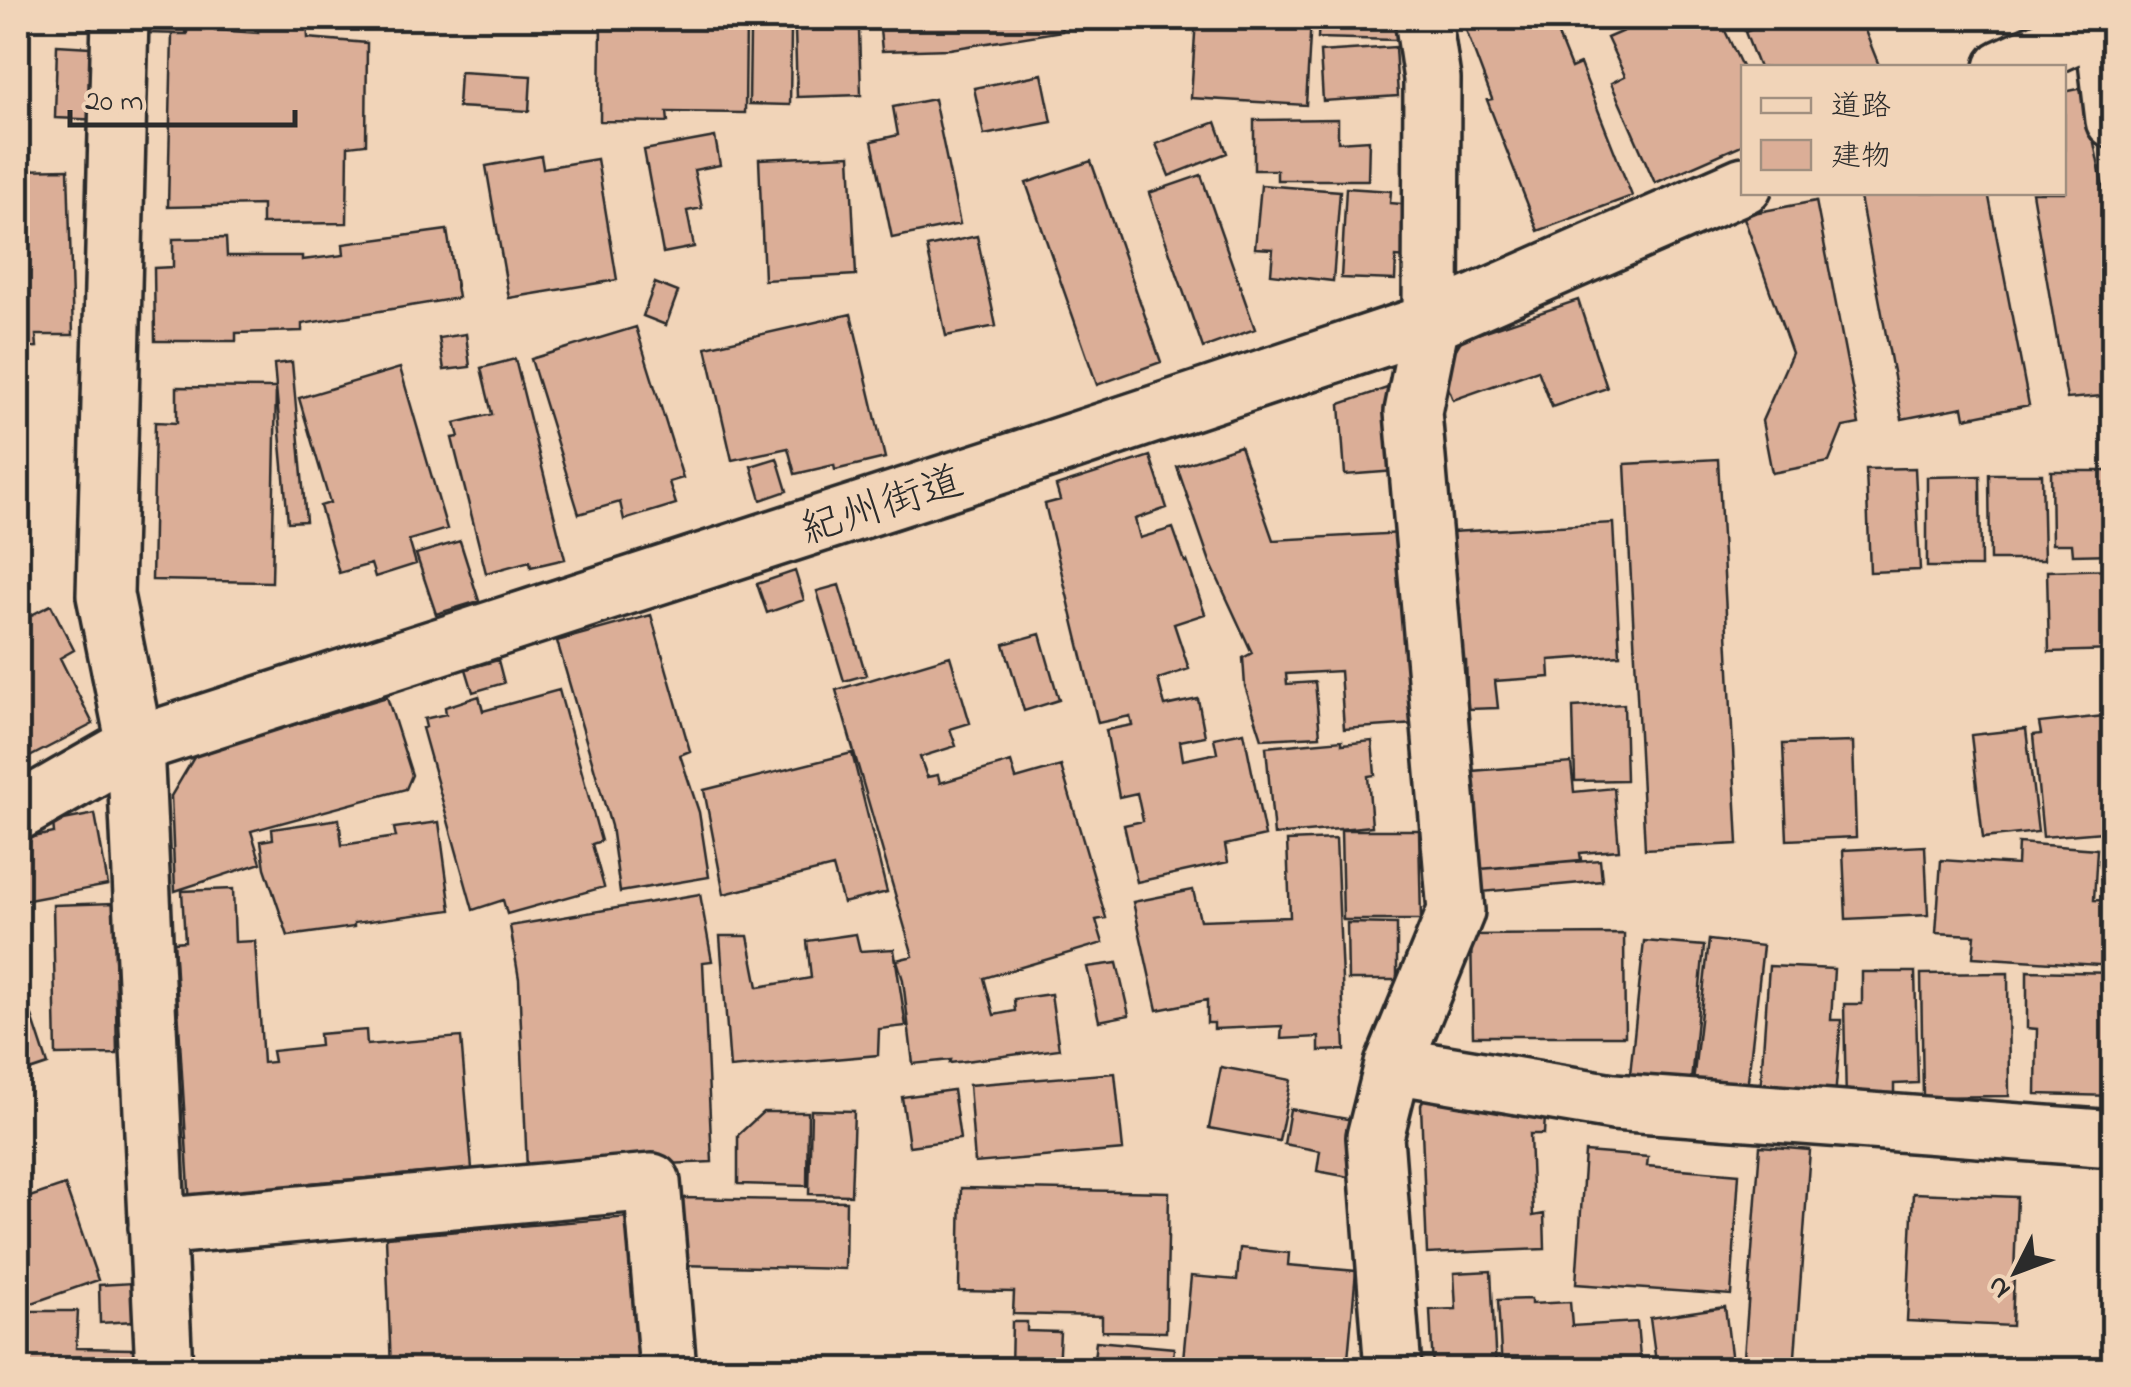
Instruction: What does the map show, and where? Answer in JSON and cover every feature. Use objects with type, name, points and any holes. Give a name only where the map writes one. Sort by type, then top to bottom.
[{"type":"street","points":[[120,18],[105,595],[134,745],[164,1370]]},
{"type":"street","points":[[1393,1370],[1375,1137],[1393,1065],[1456,911],[1413,412],[1431,322],[1432,79],[1423,18]]},
{"type":"street","points":[[2010,65],[2106,20],[2114,120]]},
{"type":"street","name":"紀州街道","points":[[18,812],[134,745],[1431,322],[1741,187]]},
{"type":"street","points":[[1393,1065],[1613,1102],[2114,1139]]},
{"type":"street","points":[[157,1227],[652,1182],[668,1370]]},
{"type":"building","points":[[146,18],[186,18],[185,34],[145,33]]},
{"type":"building","points":[[259,18],[307,20],[308,38],[367,43],[366,144],[348,146],[347,223],[262,224],[262,205],[168,207],[172,34],[187,34],[187,28],[258,33]]},
{"type":"building","points":[[601,18],[746,18],[745,113],[667,112],[668,122],[600,121]]},
{"type":"building","points":[[879,18],[1060,18],[1062,31],[950,49],[882,51]]},
{"type":"building","points":[[1077,18],[1138,18],[1076,28]]},
{"type":"building","points":[[1196,18],[1311,18],[1306,105],[1191,98]]},
{"type":"building","points":[[1319,18],[1397,18],[1396,40],[1318,38]]},
{"type":"building","points":[[1472,18],[1551,18],[1571,68],[1580,64],[1632,196],[1538,231],[1487,100],[1492,99],[1463,22]]},
{"type":"building","points":[[1653,18],[1676,18],[1679,24],[1693,18],[1719,18],[1741,65],[1741,145],[1655,183],[1611,83],[1625,76],[1607,38]]},
{"type":"building","points":[[1780,18],[1860,18],[1879,65],[1758,65],[1745,32]]},
{"type":"building","points":[[795,30],[859,30],[861,95],[797,97]]},
{"type":"building","points":[[750,31],[791,31],[790,105],[749,104]]},
{"type":"building","points":[[57,45],[107,48],[104,120],[55,118]]},
{"type":"building","points":[[1395,47],[1398,96],[1323,101],[1320,52]]},
{"type":"building","points":[[460,72],[531,76],[529,111],[458,107]]},
{"type":"building","points":[[1042,74],[1052,122],[984,135],[974,88]]},
{"type":"building","points":[[2083,88],[2114,242],[2114,395],[2067,399],[2033,195],[2066,195],[2066,92]]},
{"type":"building","points":[[934,99],[960,224],[892,238],[872,141],[898,135],[893,107]]},
{"type":"building","points":[[1338,119],[1338,142],[1369,140],[1368,180],[1277,180],[1277,170],[1254,170],[1254,120]]},
{"type":"building","points":[[1216,122],[1227,153],[1169,176],[1156,144]]},
{"type":"building","points":[[715,137],[720,165],[694,170],[702,208],[687,211],[694,247],[663,253],[644,150]]},
{"type":"building","points":[[850,155],[856,275],[764,280],[759,159]]},
{"type":"building","points":[[541,156],[543,168],[597,159],[617,280],[509,298],[486,166]]},
{"type":"building","points":[[1091,161],[1161,362],[1097,385],[1026,183]]},
{"type":"building","points":[[68,169],[73,335],[36,335],[37,347],[18,348],[18,170]]},
{"type":"building","points":[[1201,175],[1255,329],[1203,348],[1149,193]]},
{"type":"building","points":[[1261,185],[1340,191],[1333,281],[1271,274],[1273,249],[1255,248]]},
{"type":"building","points":[[1346,188],[1391,191],[1390,203],[1413,205],[1410,258],[1396,257],[1395,280],[1341,278]]},
{"type":"building","points":[[1860,195],[1989,195],[2029,405],[1965,418],[1963,407],[1902,419]]},
{"type":"building","points":[[1816,201],[1859,424],[1843,427],[1829,462],[1772,473],[1762,421],[1792,353],[1743,215]]},
{"type":"building","points":[[447,230],[458,298],[302,324],[302,331],[236,333],[236,341],[155,341],[154,268],[173,267],[173,239],[226,238],[227,256],[302,256],[302,260],[344,255],[343,244]]},
{"type":"building","points":[[977,236],[996,326],[946,336],[927,247]]},
{"type":"building","points":[[655,283],[678,292],[666,325],[643,316]]},
{"type":"building","points":[[1578,300],[1607,388],[1552,407],[1538,370],[1453,400],[1442,372],[1462,339]]},
{"type":"building","points":[[851,314],[885,458],[835,470],[834,465],[795,474],[788,448],[732,460],[706,347]]},
{"type":"building","points":[[636,327],[683,478],[669,482],[676,504],[624,520],[620,502],[579,514],[531,359]]},
{"type":"building","points":[[466,334],[470,367],[444,370],[439,338]]},
{"type":"building","points":[[515,359],[565,559],[531,567],[530,561],[486,573],[452,438],[459,437],[455,423],[492,414],[481,368]]},
{"type":"building","points":[[292,362],[306,521],[288,522],[274,364]]},
{"type":"building","points":[[400,368],[447,529],[409,540],[416,564],[375,577],[371,564],[339,573],[320,506],[330,503],[299,398]]},
{"type":"building","points":[[177,387],[276,388],[272,582],[152,580],[155,422],[177,423]]},
{"type":"building","points":[[1390,387],[1396,471],[1345,475],[1340,404]]},
{"type":"building","points":[[1240,446],[1273,540],[1403,533],[1415,724],[1344,729],[1340,671],[1286,674],[1287,684],[1315,682],[1320,736],[1262,739],[1245,686],[1243,658],[1252,653],[1210,562],[1177,467]]},
{"type":"building","points":[[1150,456],[1167,508],[1135,519],[1140,538],[1173,528],[1205,614],[1174,624],[1189,669],[1158,679],[1165,706],[1198,699],[1205,736],[1180,741],[1183,760],[1217,753],[1214,738],[1244,732],[1265,836],[1225,845],[1228,862],[1137,882],[1124,825],[1143,821],[1137,793],[1119,797],[1106,730],[1132,725],[1130,716],[1098,723],[1045,504],[1060,500],[1056,486]]},
{"type":"building","points":[[777,458],[787,491],[761,500],[751,466]]},
{"type":"building","points":[[1718,459],[1738,844],[1645,849],[1625,464]]},
{"type":"building","points":[[1915,468],[1920,570],[1870,572],[1866,469]]},
{"type":"building","points":[[2051,471],[2114,471],[2114,554],[2073,555],[2072,544],[2052,544]]},
{"type":"building","points":[[1989,474],[2042,474],[2044,560],[1990,560]]},
{"type":"building","points":[[1980,476],[1981,567],[1927,567],[1927,477]]},
{"type":"building","points":[[1613,523],[1620,655],[1549,660],[1550,677],[1495,681],[1498,708],[1468,709],[1466,661],[1458,661],[1451,532]]},
{"type":"building","points":[[460,541],[479,601],[436,614],[416,554]]},
{"type":"building","points":[[2114,569],[2114,650],[2049,652],[2047,571]]},
{"type":"building","points":[[795,571],[804,600],[767,613],[757,584]]},
{"type":"building","points":[[839,585],[866,675],[844,681],[817,591]]},
{"type":"building","points":[[51,605],[74,650],[60,658],[93,724],[18,763],[18,622]]},
{"type":"building","points":[[651,615],[690,751],[680,755],[699,812],[709,877],[620,892],[611,826],[557,641]]},
{"type":"building","points":[[1040,634],[1059,700],[1024,711],[1004,644]]},
{"type":"building","points":[[950,656],[970,723],[950,729],[956,746],[920,757],[927,777],[938,775],[940,783],[1011,762],[1016,779],[1061,766],[1106,918],[1096,920],[1103,943],[984,978],[994,1015],[1015,1011],[1014,999],[1051,994],[1059,1049],[913,1064],[897,960],[913,956],[836,690]]},
{"type":"building","points":[[498,660],[504,683],[473,692],[466,669]]},
{"type":"building","points":[[559,690],[601,841],[592,844],[604,887],[507,914],[503,900],[473,910],[422,728],[426,727],[424,719],[446,714],[445,707],[479,696],[483,711]]},
{"type":"building","points":[[387,697],[412,775],[406,789],[251,831],[261,863],[175,891],[171,796],[196,754]]},
{"type":"building","points":[[1624,704],[1626,780],[1575,781],[1573,707]]},
{"type":"building","points":[[2114,715],[2114,792],[2110,792],[2114,831],[2043,837],[2033,735],[2041,734],[2039,723]]},
{"type":"building","points":[[2026,729],[2038,832],[1983,838],[1971,735]]},
{"type":"building","points":[[1342,740],[1342,744],[1372,741],[1375,775],[1368,776],[1372,826],[1274,835],[1266,747]]},
{"type":"building","points":[[1853,742],[1856,837],[1787,840],[1783,744]]},
{"type":"building","points":[[852,753],[887,892],[843,903],[833,867],[724,894],[704,790]]},
{"type":"building","points":[[1571,763],[1574,792],[1614,788],[1619,850],[1580,853],[1581,860],[1480,869],[1472,771]]},
{"type":"building","points":[[95,814],[108,885],[18,902],[18,840],[54,833],[53,822]]},
{"type":"building","points":[[339,819],[342,845],[396,837],[394,828],[439,822],[451,910],[288,936],[265,868],[261,841],[273,839],[272,829]]},
{"type":"building","points":[[1341,830],[1419,830],[1421,920],[1343,920]]},
{"type":"building","points":[[1336,839],[1345,1050],[1319,1051],[1319,1037],[1281,1039],[1282,1026],[1214,1029],[1214,1023],[1207,1023],[1207,1000],[1157,1010],[1133,902],[1193,890],[1200,920],[1290,917],[1287,841]]},
{"type":"building","points":[[2018,843],[2097,849],[2094,900],[2114,901],[2114,966],[1973,957],[1975,935],[1936,933],[1941,860],[2017,865]]},
{"type":"building","points":[[1925,846],[1928,915],[1846,919],[1843,850]]},
{"type":"building","points":[[1600,860],[1602,881],[1482,892],[1480,869]]},
{"type":"building","points":[[233,889],[235,942],[255,941],[263,1063],[274,1062],[272,1051],[320,1046],[319,1034],[366,1030],[367,1045],[461,1037],[472,1169],[311,1183],[312,1199],[190,1206],[174,942],[185,941],[182,891]]},
{"type":"building","points":[[700,894],[712,961],[703,962],[712,1162],[527,1170],[519,979],[510,926]]},
{"type":"building","points":[[114,903],[117,1054],[56,1055],[53,905]]},
{"type":"building","points":[[1347,923],[1397,924],[1397,980],[1348,980]]},
{"type":"building","points":[[856,934],[860,951],[894,949],[906,1026],[879,1029],[878,1055],[730,1068],[720,936],[748,936],[758,987],[811,978],[807,941]]},
{"type":"building","points":[[1624,934],[1625,1036],[1473,1036],[1471,935]]},
{"type":"building","points":[[1709,940],[1763,946],[1747,1089],[1693,1083]]},
{"type":"building","points":[[1644,941],[1704,946],[1691,1081],[1630,1074]]},
{"type":"building","points":[[1117,963],[1129,1015],[1099,1021],[1087,967]]},
{"type":"building","points":[[1769,966],[1834,969],[1831,1020],[1841,1020],[1835,1099],[1760,1094]]},
{"type":"building","points":[[2027,971],[2114,973],[2114,1096],[2036,1094],[2037,1029],[2027,1028]]},
{"type":"building","points":[[1862,972],[1915,972],[1918,1083],[1894,1084],[1894,1103],[1846,1104],[1844,1004],[1862,1004]]},
{"type":"building","points":[[2008,973],[2009,1096],[1923,1097],[1921,974]]},
{"type":"building","points":[[23,989],[48,1065],[18,1075],[18,991]]},
{"type":"building","points":[[1221,1067],[1291,1080],[1279,1141],[1209,1128]]},
{"type":"building","points":[[1115,1073],[1123,1150],[975,1163],[969,1085]]},
{"type":"building","points":[[1429,1085],[1546,1097],[1544,1134],[1530,1134],[1533,1216],[1544,1214],[1545,1249],[1427,1254],[1421,1105]]},
{"type":"building","points":[[953,1090],[960,1139],[909,1146],[902,1097]]},
{"type":"building","points":[[1290,1109],[1359,1121],[1349,1177],[1317,1171],[1320,1151],[1284,1144]]},
{"type":"building","points":[[811,1110],[854,1111],[851,1195],[809,1194]]},
{"type":"building","points":[[763,1112],[808,1112],[807,1186],[738,1184],[738,1135]]},
{"type":"building","points":[[1760,1146],[1810,1150],[1794,1370],[1743,1370]]},
{"type":"building","points":[[1585,1152],[1648,1157],[1647,1166],[1739,1174],[1731,1295],[1576,1284]]},
{"type":"building","points":[[65,1185],[98,1280],[18,1308],[18,1201]]},
{"type":"building","points":[[961,1188],[1169,1192],[1166,1332],[1102,1331],[1102,1316],[1013,1314],[1014,1292],[959,1291]]},
{"type":"building","points":[[1913,1193],[2017,1197],[2012,1326],[1907,1321]]},
{"type":"building","points":[[681,1198],[846,1201],[845,1269],[680,1265]]},
{"type":"building","points":[[629,1217],[643,1370],[391,1370],[386,1237]]},
{"type":"building","points":[[1240,1248],[1289,1253],[1288,1265],[1356,1271],[1347,1370],[1182,1370],[1191,1276],[1237,1280]]},
{"type":"building","points":[[1491,1271],[1496,1370],[1433,1370],[1430,1310],[1456,1309],[1454,1273]]},
{"type":"building","points":[[133,1283],[134,1321],[100,1323],[99,1285]]},
{"type":"building","points":[[1531,1299],[1531,1304],[1570,1302],[1572,1326],[1637,1322],[1641,1370],[1502,1370],[1498,1300]]},
{"type":"building","points":[[1725,1307],[1733,1370],[1657,1370],[1650,1318]]},
{"type":"building","points":[[29,1311],[78,1311],[76,1348],[133,1349],[133,1370],[18,1370],[18,1336],[27,1337]]},
{"type":"building","points":[[1012,1322],[1027,1322],[1027,1331],[1060,1332],[1058,1370],[1011,1370]]},
{"type":"building","points":[[1096,1341],[1174,1348],[1172,1370],[1093,1370]]}]
